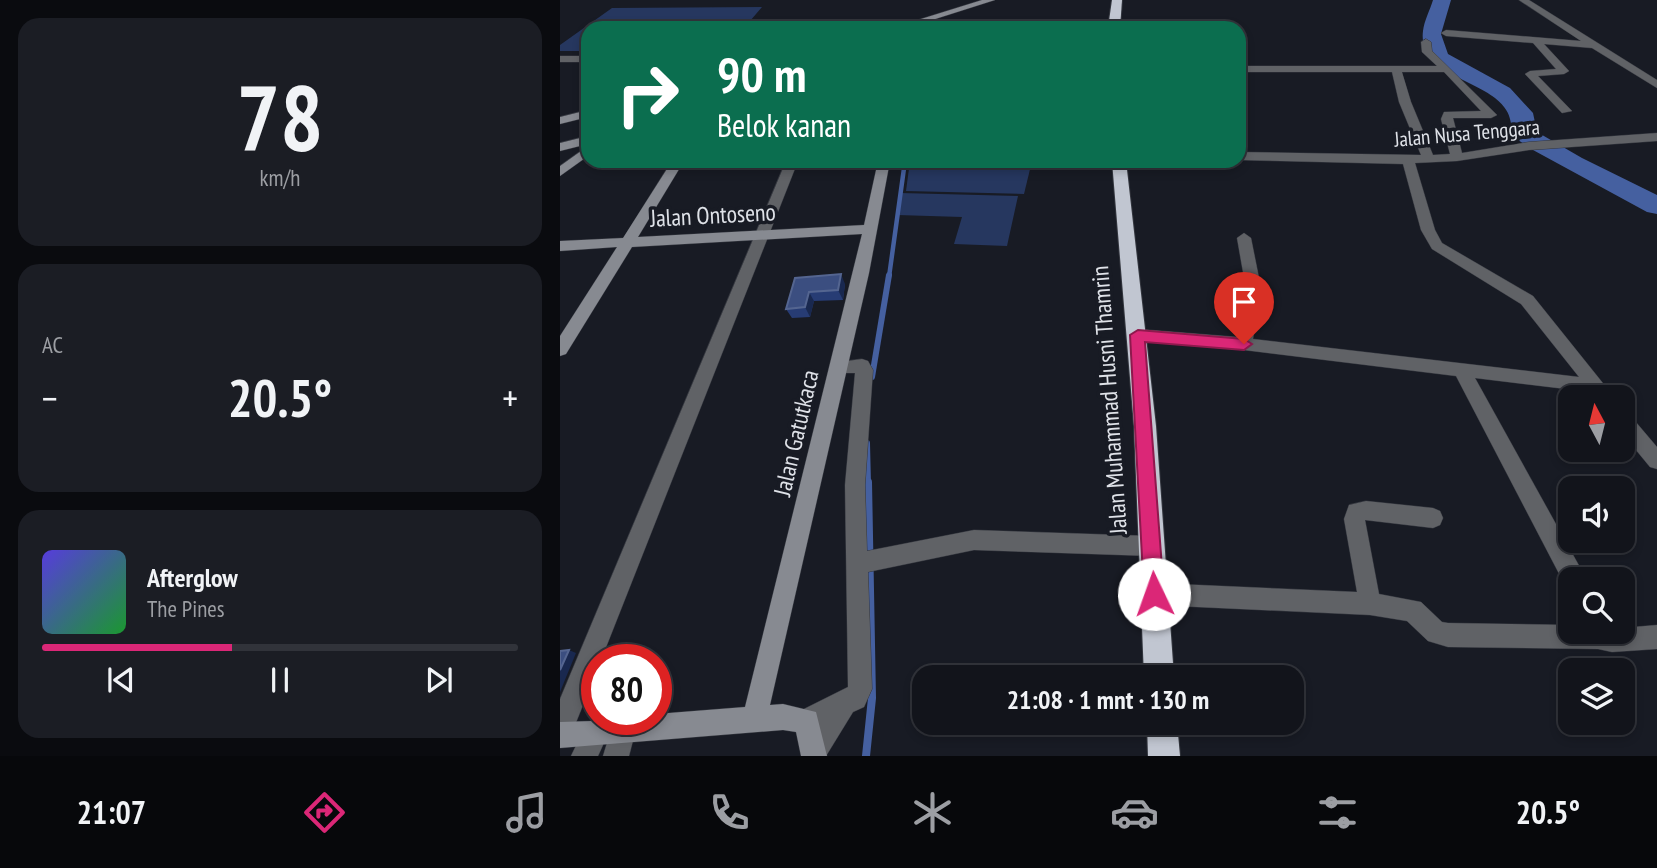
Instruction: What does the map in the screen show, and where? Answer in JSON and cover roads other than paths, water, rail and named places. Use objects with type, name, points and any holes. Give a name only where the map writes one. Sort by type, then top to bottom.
[{"type":"highway","points":[[1115,21],[1117,0]]},
{"type":"highway","name":"Jalan Muhammad Husni Thamrin","points":[[1120,168],[1138,335],[1158,665]]},
{"type":"highway","points":[[1163,735],[1164,756]]},
{"type":"street","points":[[920,21],[991,0]]},
{"type":"street","points":[[1523,0],[1657,85]]},
{"type":"street","points":[[1446,33],[1595,45]]},
{"type":"street","points":[[1536,41],[1564,71],[1530,74],[1566,111]]},
{"type":"street","points":[[1426,42],[1427,52],[1491,115],[1448,114],[1457,157]]},
{"type":"street","points":[[560,59],[581,59]]},
{"type":"street","points":[[1246,69],[1447,69]]},
{"type":"street","points":[[1399,69],[1395,72],[1405,103],[1429,159]]},
{"type":"street","points":[[560,121],[581,115]]},
{"type":"street","name":"Jalan Nusa Tenggara","points":[[1246,156],[1408,160],[1457,157],[1530,146],[1657,137]]},
{"type":"street","points":[[1643,138],[1657,150]]},
{"type":"street","points":[[560,147],[581,142]]},
{"type":"street","points":[[560,172],[581,156]]},
{"type":"street","points":[[1408,160],[1428,230],[1437,246],[1527,300],[1594,385]]},
{"type":"street","points":[[560,350],[674,168]]},
{"type":"street","points":[[611,735],[590,745],[560,733],[789,168]]},
{"type":"street","name":"Jalan Gatutkaca","points":[[755,717],[882,168]]},
{"type":"street","name":"Jalan Ontoseno","points":[[560,246],[869,229]]},
{"type":"street","points":[[1244,238],[1257,308],[1248,316],[1244,344]]},
{"type":"street","points":[[1138,335],[1244,344],[1462,370],[1558,385]]},
{"type":"street","points":[[672,725],[755,717],[783,717],[807,721],[855,698],[860,690],[867,562],[855,485],[864,370],[862,366],[838,368]]},
{"type":"street","points":[[1462,370],[1568,567]]},
{"type":"street","points":[[1635,435],[1657,461]]},
{"type":"street","points":[[1370,604],[1354,519],[1356,512],[1366,510],[1433,518]]},
{"type":"street","points":[[867,562],[974,540],[1151,546]]},
{"type":"street","points":[[1154,594],[1370,604],[1413,610],[1436,633],[1448,635],[1558,634]]},
{"type":"street","points":[[1635,638],[1657,637]]},
{"type":"street","points":[[814,754],[845,703]]},
{"type":"street","points":[[807,721],[814,754]]},
{"type":"street","points":[[615,756],[621,735]]},
{"type":"waterway","points":[[1442,0],[1432,34],[1432,41],[1440,58],[1502,93],[1522,113],[1526,135],[1573,163],[1657,206]]},
{"type":"waterway","points":[[889,277],[904,168]]},
{"type":"waterway","points":[[872,377],[889,275]]},
{"type":"waterway","points":[[867,443],[868,484]]},
{"type":"waterway","points":[[866,756],[872,698],[868,482]]}]
